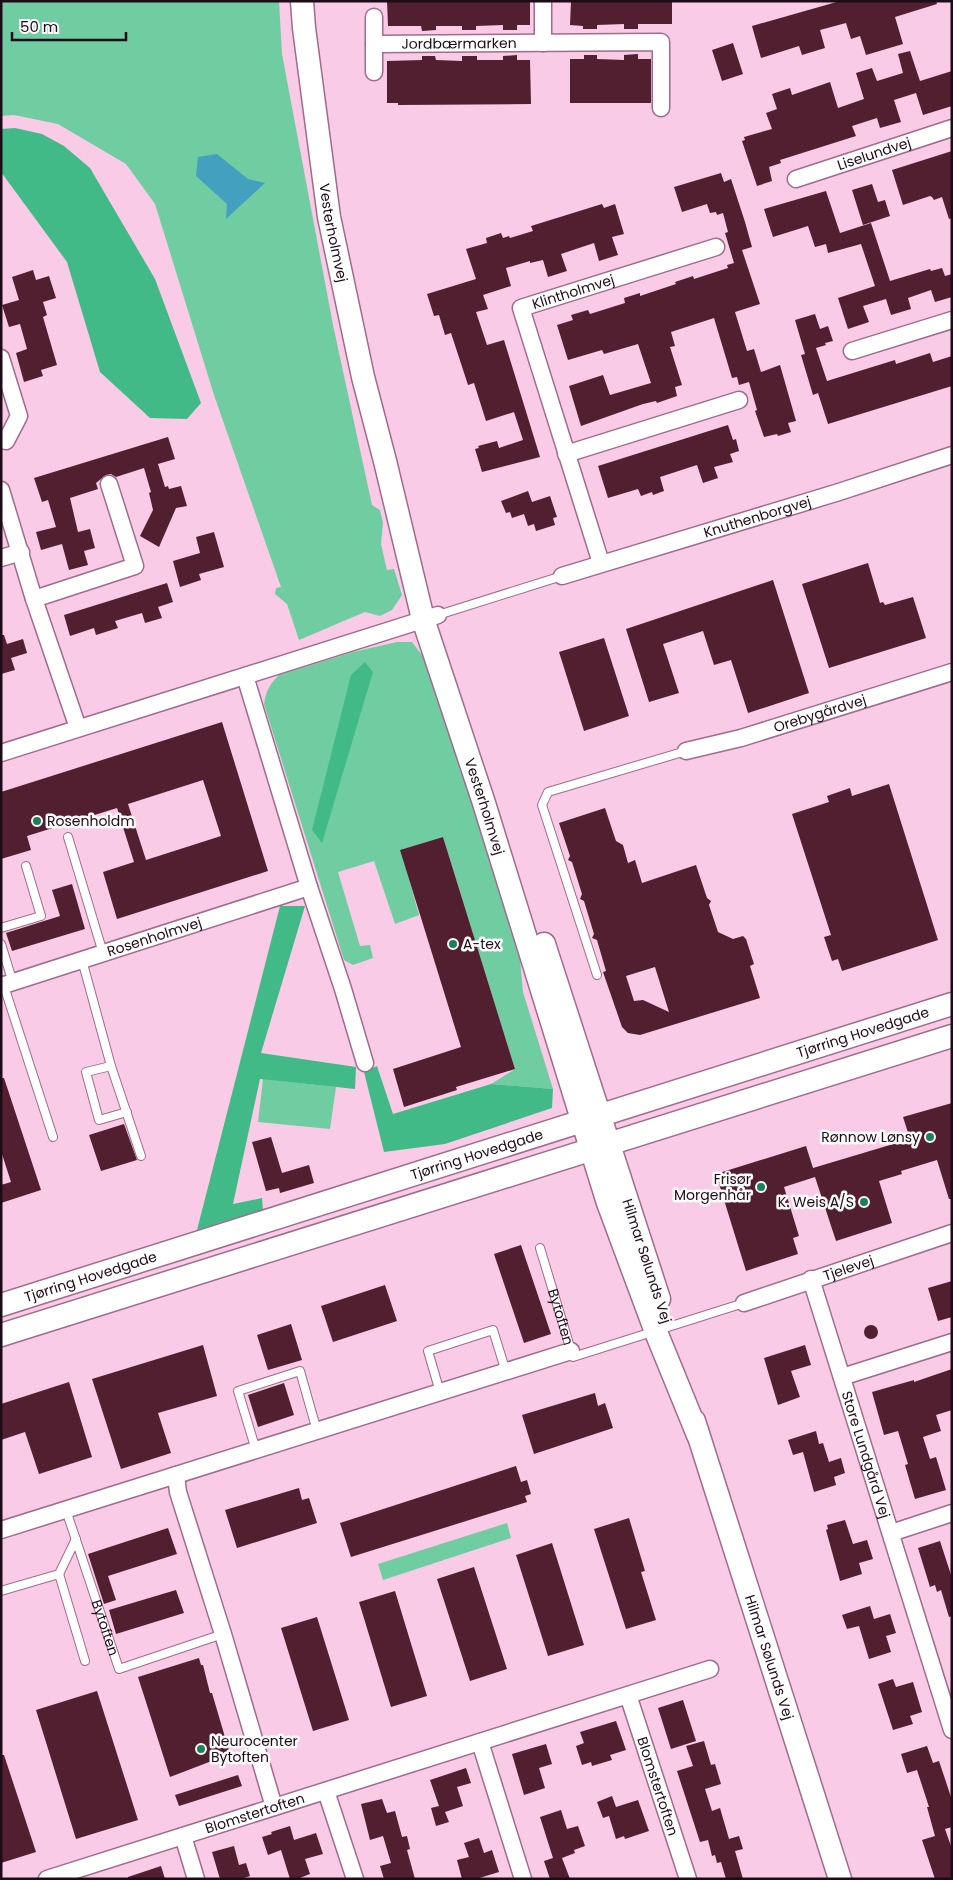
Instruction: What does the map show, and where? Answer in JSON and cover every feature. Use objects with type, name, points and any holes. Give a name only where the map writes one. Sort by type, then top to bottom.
[{"type":"street","name":"Vesterholmvej","points":[[302,1],[329,217],[363,377],[385,461],[483,800],[600,1146]]},
{"type":"street","points":[[543,1],[543,43]]},
{"type":"street","points":[[374,17],[374,72]]},
{"type":"street","name":"Jordbærmarken","points":[[374,44],[661,42],[661,108]]},
{"type":"street","name":"Liselundvej","points":[[796,179],[952,128]]},
{"type":"street","name":"Klintholmvej","points":[[601,563],[521,308],[716,246]]},
{"type":"street","points":[[852,351],[952,320]]},
{"type":"street","points":[[1,358],[19,416],[3,443]]},
{"type":"street","points":[[566,454],[739,400]]},
{"type":"street","name":"Knuthenborgvej","points":[[562,576],[839,492],[952,455]]},
{"type":"street","points":[[34,599],[135,566],[109,484]]},
{"type":"street","points":[[1,490],[34,599],[78,728]]},
{"type":"street","points":[[1,558],[21,552]]},
{"type":"street","points":[[1,753],[430,617]]},
{"type":"street","name":"Orebygårdvej","points":[[686,751],[740,738],[952,672]]},
{"type":"street","points":[[245,676],[309,887],[365,1062]]},
{"type":"street","name":"Rosenholmvej","points":[[6,985],[309,887]]},
{"type":"street","name":"Tjørring Hovedgade","points":[[1,1305],[952,1004]]},
{"type":"street","name":"Tjørring Hovedgade","points":[[1,1335],[952,1036]]},
{"type":"street","name":"Hilmar Sølunds Vej","points":[[600,1146],[608,1203],[662,1330],[698,1436],[840,1879]]},
{"type":"street","name":"Tjelevej","points":[[744,1303],[952,1233]]},
{"type":"street","name":"Store Lundgård Vej","points":[[811,1279],[891,1533],[945,1686],[952,1730]]},
{"type":"street","name":"Store Lundgård Vej","points":[[842,1377],[952,1342]]},
{"type":"street","name":"Bytoften","points":[[1,1530],[571,1351]]},
{"type":"street","points":[[176,1475],[178,1492],[223,1634],[274,1807]]},
{"type":"street","name":"Store Lundgård Vej","points":[[891,1533],[952,1513]]},
{"type":"street","name":"Blomstertoften","points":[[47,1879],[710,1668]]},
{"type":"street","name":"Blomstertoften","points":[[628,1695],[688,1879]]},
{"type":"street","points":[[480,1742],[523,1879]]},
{"type":"street","points":[[326,1791],[355,1879]]},
{"type":"street","points":[[183,1836],[196,1879]]},
{"type":"lane","points":[[430,617],[562,576]]},
{"type":"lane","points":[[597,974],[542,805],[548,792],[686,751]]},
{"type":"lane","points":[[68,837],[104,953]]},
{"type":"lane","points":[[1,928],[40,916],[26,866]]},
{"type":"lane","points":[[1,944],[6,985],[53,1137]]},
{"type":"lane","points":[[82,960],[111,1066],[141,1156]]},
{"type":"lane","points":[[111,1066],[86,1072],[99,1120],[127,1112]]},
{"type":"lane","name":"Bytoften","points":[[540,1248],[571,1351]]},
{"type":"lane","points":[[571,1351],[573,1357],[744,1303]]},
{"type":"lane","points":[[440,1392],[428,1351],[493,1330],[506,1372]]},
{"type":"lane","points":[[256,1450],[238,1391],[300,1371],[317,1431]]},
{"type":"lane","name":"Bytoften","points":[[66,1510],[119,1669],[223,1634]]},
{"type":"lane","points":[[1,1591],[59,1574],[76,1538]]},
{"type":"lane","name":"Bytoften","points":[[59,1574],[85,1661]]},
{"type":"green space","points":[[1,1],[279,1],[282,54],[333,325],[372,505],[380,510],[383,523],[381,544],[387,570],[394,569],[402,595],[392,610],[380,616],[365,612],[299,640],[287,604],[275,594],[276,588],[281,587],[214,395],[155,204],[126,164],[58,124],[14,115],[1,116]]},
{"type":"green space","points":[[15,128],[42,134],[64,146],[90,168],[155,279],[201,403],[187,419],[150,418],[100,372],[67,262],[1,172],[1,129]]},
{"type":"green space","points":[[397,642],[412,642],[429,664],[519,949],[523,992],[553,1089],[491,1084],[515,1069],[443,837],[401,850],[419,915],[395,924],[374,861],[338,872],[360,946],[370,945],[373,958],[353,965],[344,960],[264,704],[268,688],[279,675],[353,652]]},
{"type":"green space","points":[[365,662],[373,672],[322,843],[312,830],[351,675]]},
{"type":"green space","points":[[280,906],[305,906],[261,1053],[356,1067],[355,1089],[260,1079],[233,1204],[262,1198],[263,1210],[197,1230]]},
{"type":"green space","points":[[377,1066],[393,1114],[491,1084],[553,1089],[552,1108],[445,1144],[384,1152],[364,1072]]},
{"type":"green space","points":[[263,1079],[336,1087],[330,1129],[258,1122]]},
{"type":"green space","points":[[507,1523],[511,1538],[383,1580],[378,1564]]},
{"type":"water","points":[[217,154],[248,179],[265,183],[226,219],[227,204],[196,176],[198,157]]},
{"type":"building","points":[[387,1],[530,1],[530,25],[517,25],[517,30],[503,30],[503,25],[476,26],[476,30],[462,30],[462,26],[436,26],[436,30],[422,31],[421,26],[388,26]]},
{"type":"building","points":[[571,1],[672,1],[672,24],[638,24],[638,29],[624,29],[624,24],[597,25],[597,29],[583,29],[583,26],[570,25]]},
{"type":"building","points":[[840,1],[936,1],[937,4],[895,17],[903,44],[866,55],[860,36],[851,39],[846,23],[820,30],[825,48],[802,55],[799,46],[761,58],[752,26]]},
{"type":"building","points":[[733,43],[743,74],[722,81],[712,50]]},
{"type":"building","points":[[910,51],[920,81],[952,71],[952,106],[923,115],[916,93],[894,100],[901,122],[880,128],[877,118],[852,126],[856,136],[780,160],[781,163],[769,167],[772,181],[757,186],[742,141],[745,140],[744,137],[772,129],[766,113],[777,109],[772,94],[790,88],[792,95],[830,82],[838,108],[864,99],[856,73],[872,68],[877,81],[903,73],[898,54]]},
{"type":"building","points":[[638,54],[638,59],[651,59],[651,103],[570,103],[570,59],[584,59],[584,55],[597,55],[597,59],[624,60],[624,55]]},
{"type":"building","points":[[517,55],[517,60],[530,60],[531,104],[398,105],[398,103],[387,103],[387,61],[422,60],[422,56],[435,56],[436,60],[462,61],[462,56],[477,56],[477,60],[503,60],[503,56]]},
{"type":"building","points":[[952,151],[952,218],[949,219],[942,197],[934,200],[930,196],[903,205],[892,170]]},
{"type":"building","points":[[721,173],[724,182],[731,179],[745,222],[752,247],[742,250],[760,304],[735,312],[747,351],[754,349],[761,372],[780,365],[796,421],[788,423],[791,432],[778,436],[777,434],[764,437],[755,411],[757,410],[749,382],[739,385],[737,377],[732,378],[714,318],[671,332],[675,346],[670,347],[682,385],[675,387],[677,396],[657,403],[656,401],[643,404],[581,426],[569,386],[603,375],[610,395],[651,383],[638,344],[604,354],[602,350],[568,360],[557,325],[573,320],[571,315],[588,310],[590,314],[625,303],[624,298],[640,293],[640,296],[693,276],[694,279],[728,268],[727,265],[734,263],[725,233],[728,232],[723,213],[717,215],[716,212],[710,213],[707,204],[682,212],[674,187]]},
{"type":"building","points":[[872,184],[878,202],[885,200],[890,216],[863,225],[852,190]]},
{"type":"building","points":[[826,191],[840,233],[871,223],[890,281],[930,269],[931,271],[942,268],[945,276],[952,274],[952,297],[935,302],[931,290],[908,298],[911,309],[891,315],[886,299],[863,306],[869,322],[848,329],[838,298],[875,286],[861,244],[828,253],[826,244],[815,247],[808,226],[773,237],[764,209]]},
{"type":"building","points":[[602,204],[604,208],[615,204],[624,234],[612,237],[618,255],[599,261],[594,243],[561,254],[567,271],[548,277],[543,260],[530,263],[530,261],[506,268],[511,286],[483,295],[488,309],[476,312],[487,345],[504,340],[540,457],[482,472],[475,449],[479,448],[478,446],[497,441],[499,448],[523,440],[514,412],[486,421],[474,383],[468,385],[451,333],[445,335],[439,315],[434,316],[427,294],[476,279],[466,249],[487,243],[486,238],[501,233],[503,238],[509,236],[510,238],[533,231],[531,226]]},
{"type":"building","points":[[33,270],[36,280],[49,276],[56,298],[43,302],[47,315],[43,317],[57,365],[41,370],[43,376],[24,382],[16,353],[27,349],[20,324],[9,327],[2,305],[19,300],[12,277]]},
{"type":"building","points":[[815,314],[820,329],[828,326],[833,341],[816,348],[827,381],[895,360],[896,364],[930,353],[933,362],[952,356],[952,386],[828,424],[818,393],[813,395],[801,355],[805,354],[795,320]]},
{"type":"building","points":[[728,425],[733,440],[736,439],[739,451],[730,454],[733,462],[714,467],[718,478],[703,483],[697,465],[660,477],[664,491],[653,495],[652,492],[641,496],[638,489],[608,498],[598,466]]},
{"type":"building","points":[[168,437],[175,459],[158,464],[165,487],[168,486],[169,489],[181,486],[187,506],[176,508],[159,547],[140,536],[153,510],[149,493],[151,492],[144,468],[116,477],[111,474],[106,475],[96,483],[98,489],[70,498],[78,532],[90,529],[95,548],[84,551],[88,565],[69,570],[62,544],[41,550],[36,532],[56,527],[48,500],[42,502],[34,478]]},
{"type":"building","points":[[528,491],[532,502],[550,496],[557,517],[553,518],[555,525],[536,531],[534,524],[528,526],[524,514],[512,518],[510,512],[506,513],[501,501]]},
{"type":"building","points":[[214,532],[224,567],[199,574],[201,580],[180,587],[173,561],[200,553],[196,537]]},
{"type":"building","points":[[868,563],[880,603],[883,602],[885,605],[913,597],[926,638],[829,668],[802,584]]},
{"type":"building","points":[[773,580],[809,693],[748,713],[731,660],[714,665],[703,631],[663,644],[679,693],[649,702],[626,629]]},
{"type":"building","points":[[167,583],[173,602],[158,607],[162,618],[145,623],[142,613],[115,621],[118,628],[96,635],[94,628],[70,636],[64,615]]},
{"type":"building","points":[[1,635],[4,635],[7,644],[23,639],[27,653],[11,658],[15,670],[1,674]]},
{"type":"building","points":[[604,638],[629,716],[584,731],[559,652]]},
{"type":"building","name":"Rosenholdm","points":[[222,722],[268,871],[117,919],[103,872],[134,862],[117,808],[27,836],[31,850],[1,859],[1,792]],"holes":[[[203,780],[221,836],[146,860],[128,804]]]},
{"type":"building","points":[[889,784],[938,940],[842,971],[838,959],[832,961],[824,937],[831,935],[792,814],[829,802],[827,796],[850,788],[852,796]]},
{"type":"building","points":[[605,808],[616,841],[623,845],[628,863],[635,860],[642,883],[696,865],[707,898],[711,901],[709,905],[718,932],[733,939],[743,936],[746,939],[754,964],[750,966],[760,998],[640,1035],[628,1033],[622,1027],[603,972],[606,971],[597,940],[592,938],[594,934],[584,901],[580,899],[582,894],[572,862],[568,860],[570,856],[559,823]],"holes":[[[655,967],[669,1012],[643,1000],[634,1001],[626,976]]]},
{"type":"building","name":"A-tex","points":[[443,837],[515,1069],[456,1087],[457,1090],[404,1107],[393,1069],[461,1047],[400,850]]},
{"type":"building","points":[[72,884],[85,929],[12,951],[6,933],[60,916],[52,890]]},
{"type":"building","points":[[1,1078],[4,1078],[41,1190],[1,1203],[1,1185],[11,1182],[1,1151]]},
{"type":"building","points":[[952,1103],[952,1199],[949,1199],[937,1160],[901,1171],[902,1174],[879,1181],[892,1223],[836,1241],[815,1177],[784,1187],[799,1236],[793,1238],[798,1254],[746,1271],[716,1174],[806,1146],[813,1168],[910,1139],[903,1117]]},
{"type":"building","points":[[124,1124],[137,1160],[101,1171],[89,1135]]},
{"type":"building","points":[[271,1137],[282,1173],[309,1165],[314,1183],[280,1193],[279,1188],[266,1191],[252,1142]]},
{"type":"building","points":[[521,1245],[551,1334],[524,1343],[494,1254]]},
{"type":"building","points":[[952,1281],[952,1317],[938,1321],[928,1288]]},
{"type":"building","points":[[385,1285],[397,1321],[333,1342],[321,1306]]},
{"type":"building","points":[[291,1324],[302,1360],[268,1370],[257,1335]]},
{"type":"building","points":[[871,1325],[876,1327],[878,1332],[876,1337],[871,1339],[866,1337],[864,1332],[866,1327]]},
{"type":"building","points":[[203,1345],[217,1396],[158,1413],[171,1453],[121,1469],[92,1379]]},
{"type":"building","points":[[805,1345],[811,1365],[791,1371],[800,1397],[778,1405],[764,1358]]},
{"type":"building","points":[[952,1369],[952,1410],[936,1415],[941,1431],[923,1437],[930,1459],[936,1457],[946,1490],[915,1499],[905,1465],[908,1464],[898,1431],[884,1435],[872,1392],[914,1380],[914,1382]]},
{"type":"building","points":[[69,1382],[92,1457],[39,1474],[25,1432],[1,1440],[1,1404]]},
{"type":"building","points":[[284,1383],[294,1415],[258,1427],[248,1395]]},
{"type":"building","points":[[595,1393],[598,1406],[605,1403],[613,1428],[534,1454],[522,1415]]},
{"type":"building","points":[[816,1431],[819,1444],[823,1443],[829,1462],[841,1458],[845,1473],[834,1477],[836,1485],[814,1492],[803,1452],[793,1455],[788,1440]]},
{"type":"building","points":[[516,1466],[521,1482],[527,1480],[531,1494],[525,1496],[527,1502],[351,1557],[340,1523]]},
{"type":"building","points":[[299,1488],[302,1500],[309,1498],[317,1523],[237,1548],[225,1510]]},
{"type":"building","points":[[629,1518],[645,1571],[641,1572],[656,1620],[626,1629],[594,1529]]},
{"type":"building","points":[[845,1520],[853,1544],[867,1540],[873,1559],[859,1563],[862,1574],[840,1581],[826,1530],[828,1529],[827,1525]]},
{"type":"building","points":[[168,1528],[177,1554],[108,1576],[116,1600],[104,1604],[88,1554]]},
{"type":"building","points":[[940,1541],[952,1578],[952,1616],[949,1617],[941,1590],[937,1592],[935,1585],[930,1587],[918,1548]]},
{"type":"building","points":[[552,1543],[584,1645],[548,1656],[516,1555]]},
{"type":"building","points":[[474,1567],[507,1669],[470,1681],[437,1579]]},
{"type":"building","points":[[176,1590],[184,1613],[116,1634],[109,1610]]},
{"type":"building","points":[[395,1591],[427,1696],[391,1707],[359,1602]]},
{"type":"building","points":[[870,1606],[874,1619],[890,1614],[896,1633],[886,1636],[891,1652],[869,1659],[859,1626],[847,1629],[842,1615]]},
{"type":"building","points":[[317,1617],[349,1720],[313,1731],[281,1628]]},
{"type":"building","points":[[199,1658],[201,1665],[203,1665],[230,1754],[170,1777],[138,1677]]},
{"type":"building","points":[[893,1679],[896,1687],[913,1682],[922,1712],[910,1716],[913,1724],[893,1730],[878,1684]]},
{"type":"building","points":[[97,1691],[138,1820],[76,1839],[36,1710]]},
{"type":"building","points":[[683,1700],[696,1741],[671,1749],[658,1708]]},
{"type":"building","points":[[616,1721],[626,1750],[610,1755],[612,1760],[592,1766],[591,1762],[582,1765],[576,1746],[584,1743],[580,1732]]},
{"type":"building","points":[[704,1741],[711,1765],[715,1764],[721,1784],[705,1789],[712,1811],[720,1808],[729,1839],[739,1836],[743,1849],[735,1851],[743,1879],[726,1879],[721,1862],[717,1863],[715,1855],[712,1856],[708,1840],[700,1842],[677,1771],[693,1766],[686,1746]]},
{"type":"building","points":[[546,1744],[552,1764],[539,1768],[545,1788],[524,1795],[512,1754]]},
{"type":"building","points":[[927,1746],[933,1763],[939,1761],[952,1800],[952,1827],[945,1829],[952,1849],[952,1879],[935,1879],[922,1840],[935,1836],[927,1807],[929,1807],[917,1770],[907,1773],[901,1754]]},
{"type":"building","points":[[1,1755],[4,1755],[36,1852],[1,1863]]},
{"type":"building","points":[[466,1768],[471,1783],[457,1787],[463,1806],[445,1812],[449,1822],[436,1826],[431,1808],[439,1806],[430,1780]]},
{"type":"building","points":[[238,1775],[242,1786],[179,1806],[175,1795]]},
{"type":"building","points":[[612,1796],[616,1807],[638,1800],[649,1831],[625,1839],[624,1836],[616,1839],[609,1816],[603,1818],[597,1802]]},
{"type":"building","points":[[382,1799],[387,1813],[395,1811],[402,1837],[407,1836],[410,1849],[407,1850],[415,1879],[384,1879],[380,1866],[391,1863],[383,1836],[370,1840],[361,1804]]},
{"type":"building","points":[[561,1810],[567,1829],[578,1826],[585,1846],[574,1850],[575,1853],[562,1858],[570,1879],[550,1879],[544,1861],[553,1858],[540,1817]]},
{"type":"building","points":[[290,1826],[294,1840],[316,1833],[323,1854],[305,1859],[310,1874],[297,1879],[290,1879],[281,1850],[268,1855],[262,1837]]},
{"type":"building","points":[[479,1838],[484,1853],[492,1850],[499,1872],[476,1879],[462,1879],[457,1860],[469,1857],[464,1843]]},
{"type":"building","points":[[234,1846],[239,1865],[246,1863],[250,1876],[241,1879],[220,1879],[212,1852]]},
{"type":"building","points":[[161,1866],[165,1879],[128,1879],[128,1877]]},
{"type":"place","name":"Rosenholdm","points":[[37,821]]},
{"type":"place","name":"A-tex","points":[[453,944]]},
{"type":"place","name":"Rønnow Lønsy","points":[[930,1137]]},
{"type":"place","name":"Frisør Morgenhår","points":[[761,1187]]},
{"type":"place","name":"K. Weis A/S","points":[[864,1202]]},
{"type":"place","name":"Neurocenter Bytoften","points":[[201,1749]]}]
